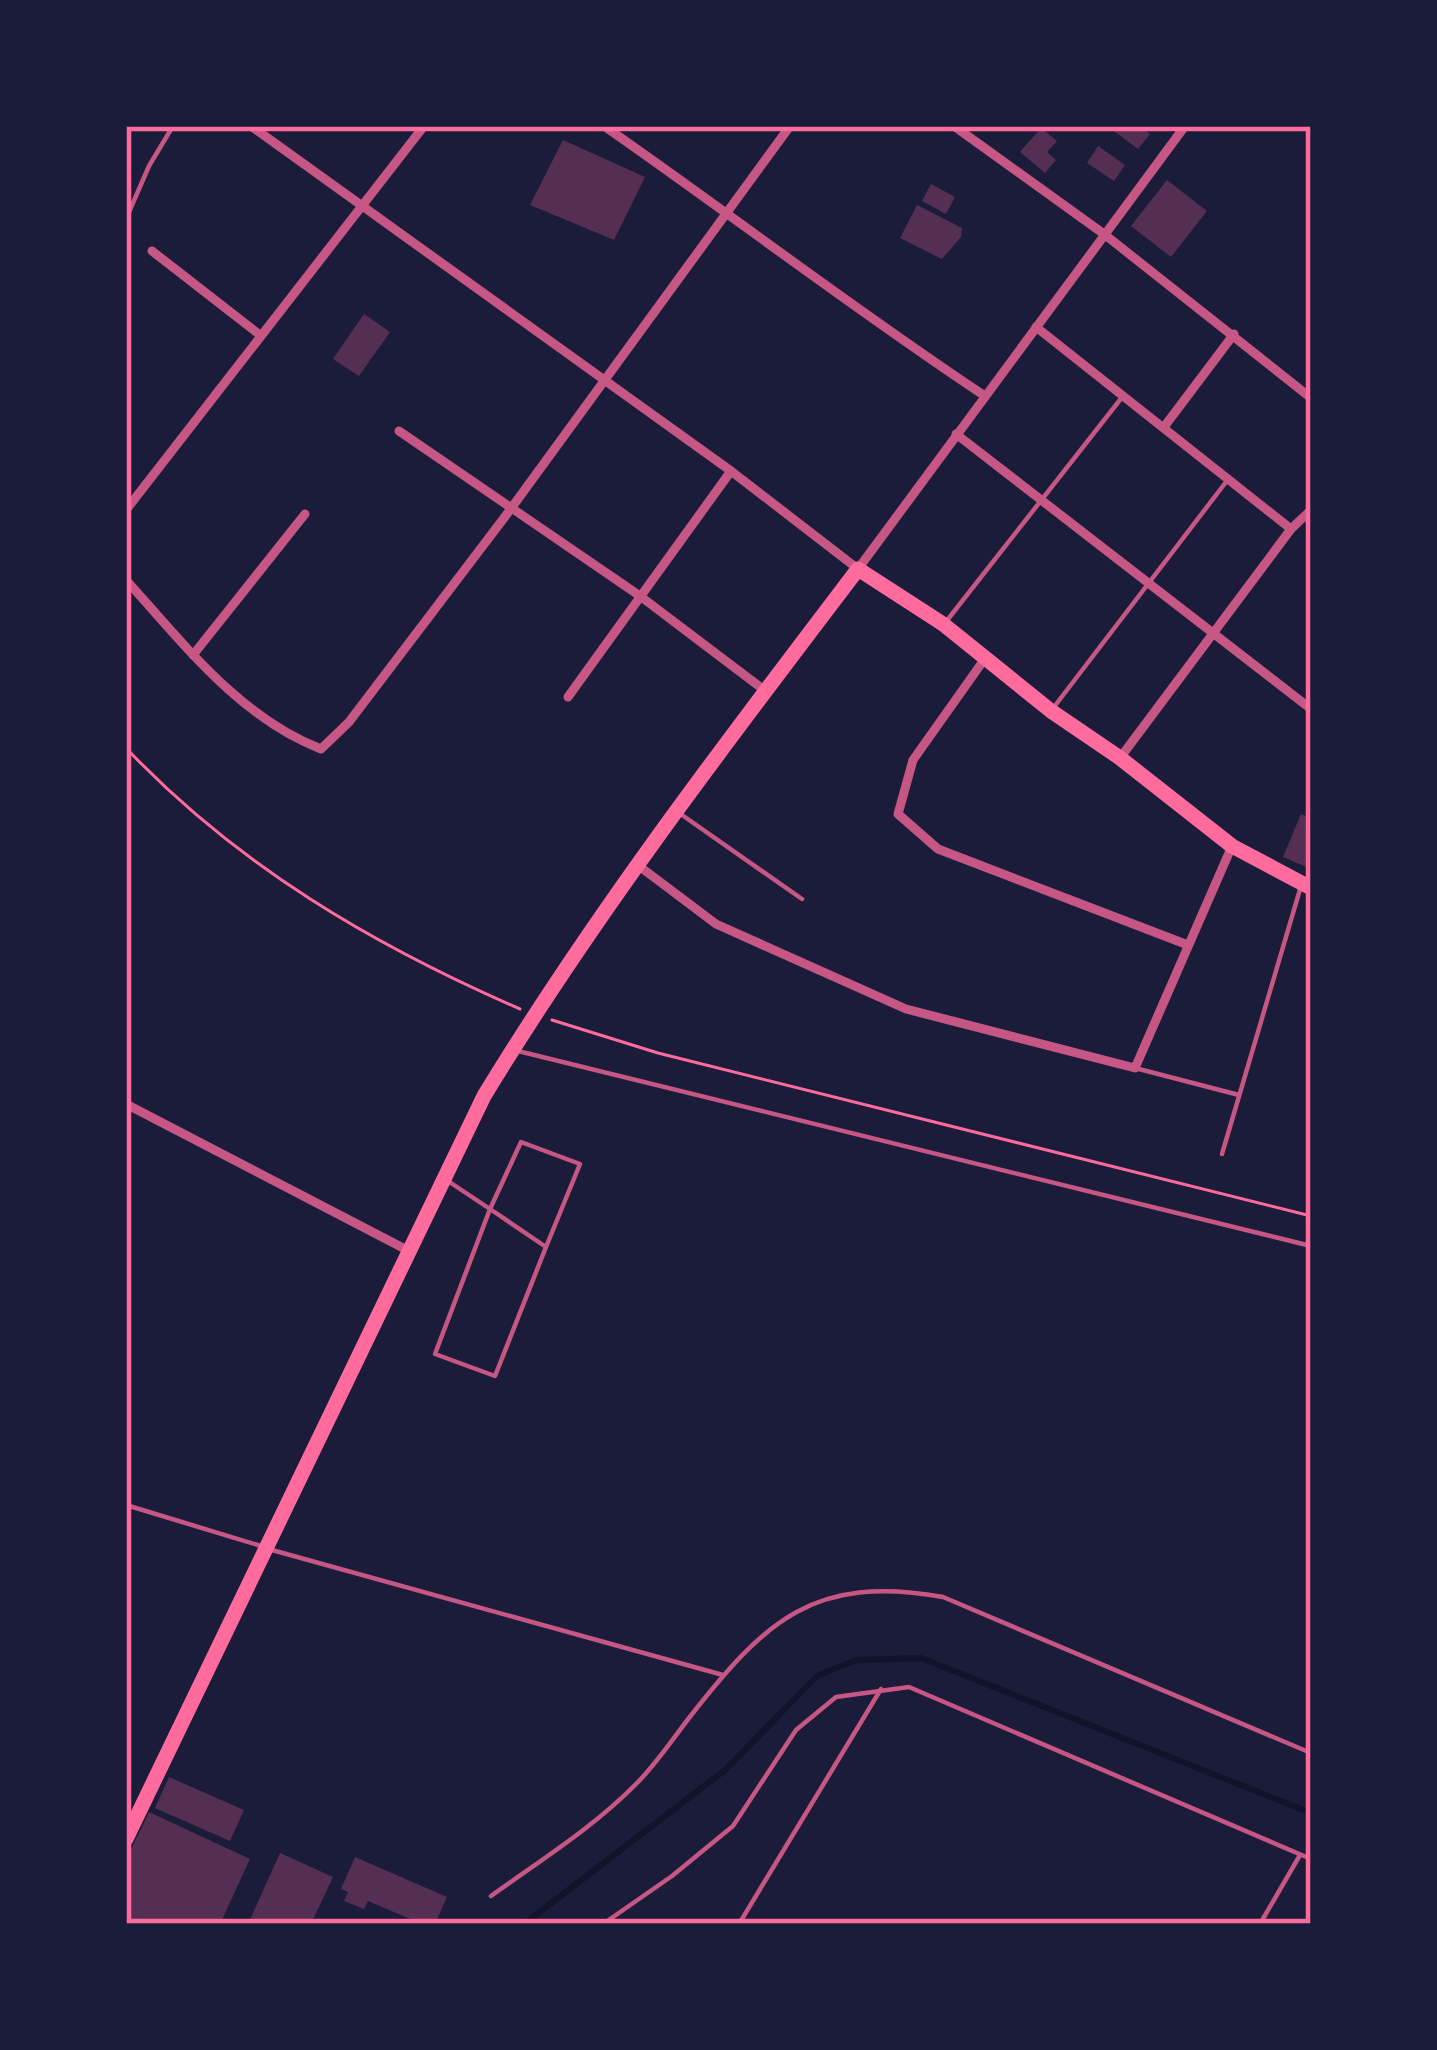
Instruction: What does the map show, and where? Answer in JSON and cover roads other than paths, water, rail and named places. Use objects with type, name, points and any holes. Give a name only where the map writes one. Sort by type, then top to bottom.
[{"type":"main road","points":[[126,1839],[484,1096],[534,1014],[677,812],[858,569],[944,624],[1232,846],[1306,887]]},
{"type":"street","points":[[251,126],[731,471],[858,569],[1185,126]]},
{"type":"street","points":[[604,126],[862,314],[985,396]]},
{"type":"street","points":[[126,580],[193,655],[281,734],[321,749],[349,722],[510,510],[790,126]]},
{"type":"street","points":[[954,126],[1104,234],[1311,398]]},
{"type":"street","points":[[126,510],[421,127]]},
{"type":"street","points":[[152,251],[260,335]]},
{"type":"street","points":[[1036,327],[1291,530]]},
{"type":"street","points":[[1164,427],[1234,334]]},
{"type":"street","points":[[399,431],[640,596],[764,690]]},
{"type":"street","points":[[956,434],[1311,709]]},
{"type":"street","points":[[568,697],[731,471]]},
{"type":"street","points":[[1120,758],[1291,530],[1311,510]]},
{"type":"street","points":[[193,655],[305,514]]},
{"type":"street","points":[[986,657],[913,760],[898,814],[938,849],[1188,945]]},
{"type":"street","points":[[639,866],[716,924],[906,1009],[1135,1068],[1232,846]]},
{"type":"street","points":[[126,1105],[409,1251]]},
{"type":"lane","points":[[126,219],[173,126]]},
{"type":"lane","points":[[944,624],[1123,396]]},
{"type":"lane","points":[[1051,711],[1229,478]]},
{"type":"lane","points":[[677,812],[802,898]]},
{"type":"lane","points":[[1222,1154],[1306,887]]},
{"type":"lane","points":[[512,1049],[1311,1246]]},
{"type":"lane","points":[[1135,1068],[1239,1095]]},
{"type":"lane","points":[[521,1142],[580,1163],[495,1376],[435,1354],[490,1209],[521,1142]]},
{"type":"lane","points":[[443,1178],[546,1247]]},
{"type":"lane","points":[[126,1505],[723,1675]]},
{"type":"lane","points":[[491,1896],[598,1819],[639,1781],[723,1675],[780,1621],[835,1593],[893,1588],[943,1597],[1311,1753]]},
{"type":"lane","points":[[603,1924],[733,1826],[796,1730],[836,1696],[881,1689],[908,1687],[1311,1859]]},
{"type":"lane","points":[[739,1924],[881,1689]]},
{"type":"lane","points":[[1259,1924],[1300,1855]]},
{"type":"waterway","points":[[524,1924],[725,1770],[817,1676],[856,1660],[921,1658],[1311,1813]]}]
